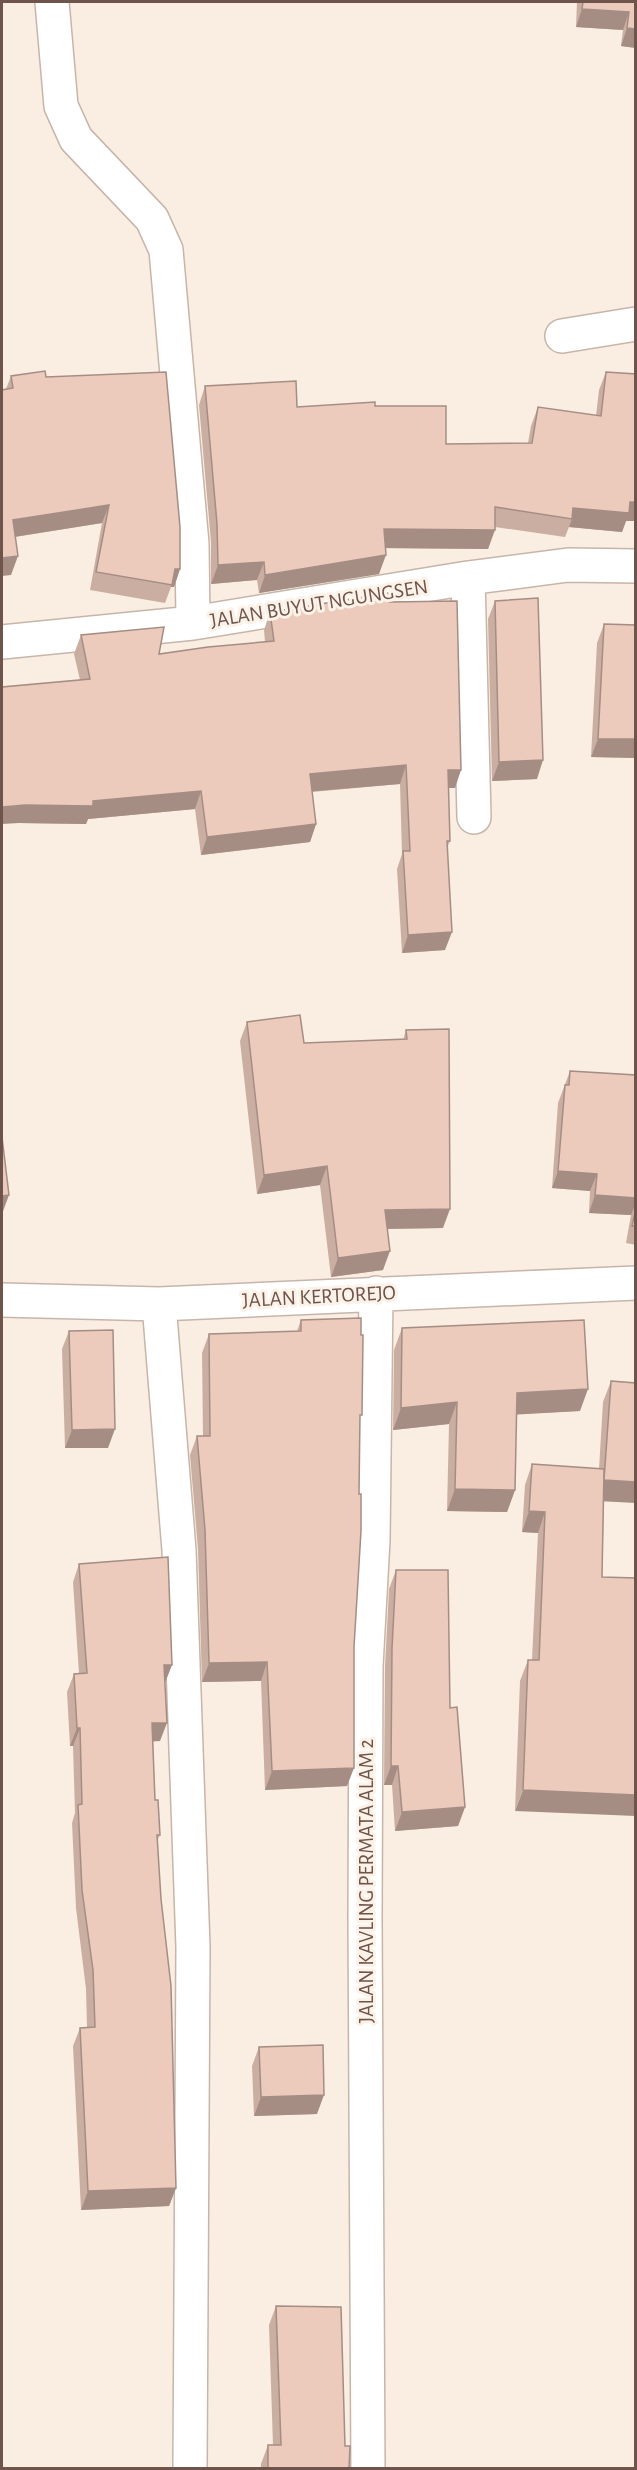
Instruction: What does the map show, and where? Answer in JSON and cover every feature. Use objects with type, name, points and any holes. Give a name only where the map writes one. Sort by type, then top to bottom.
[{"type":"street","points":[[52,2],[61,106],[76,139],[152,219],[166,250],[192,543],[193,623]]},
{"type":"street","points":[[562,336],[636,324]]},
{"type":"street","name":"JALAN BUYUT NGUNGSEN","points":[[2,642],[193,623],[568,565],[636,566]]},
{"type":"street","points":[[468,579],[474,817]]},
{"type":"street","name":"JALAN KERTOREJO","points":[[2,1300],[159,1304],[636,1283]]},
{"type":"street","name":"JALAN KAVLING PERMATA ALAM 2","points":[[368,2469],[366,1666],[373,1540],[376,1293]]},
{"type":"street","points":[[159,1304],[179,1550],[192,1936],[190,2468]]},
{"type":"building","points":[[583,2],[636,2],[636,29],[627,28],[629,12],[582,9]]},
{"type":"building","points":[[45,371],[46,377],[166,372],[180,527],[180,569],[175,569],[172,585],[96,572],[109,505],[13,520],[18,556],[2,558],[2,390],[13,388],[11,376]]},
{"type":"building","points":[[606,372],[636,374],[636,502],[630,502],[629,513],[573,508],[572,519],[495,507],[495,530],[384,529],[386,555],[265,575],[264,562],[218,565],[217,524],[205,386],[296,381],[297,407],[375,402],[375,406],[446,406],[446,444],[532,443],[538,407],[601,416]]},
{"type":"building","points":[[389,593],[389,602],[457,601],[461,770],[448,770],[450,841],[447,841],[452,932],[408,935],[403,851],[410,851],[406,765],[310,774],[316,824],[207,837],[201,791],[93,801],[93,806],[2,807],[2,687],[90,679],[81,635],[164,627],[159,654],[274,641],[270,612]]},
{"type":"building","points":[[538,598],[543,760],[499,762],[495,601]]},
{"type":"building","points":[[604,624],[636,625],[636,739],[598,739]]},
{"type":"building","points":[[300,1015],[304,1043],[407,1039],[406,1030],[449,1029],[450,1209],[385,1210],[390,1251],[338,1258],[327,1166],[264,1175],[247,1022]]},
{"type":"building","points":[[570,1071],[636,1075],[636,1198],[595,1195],[597,1174],[558,1171],[565,1085],[569,1085]]},
{"type":"building","points":[[2,1137],[9,1195],[2,1196]]},
{"type":"building","points":[[636,1208],[636,1226],[632,1226]]},
{"type":"building","points":[[361,1318],[361,1335],[363,1335],[359,1494],[361,1494],[361,1531],[354,1647],[354,1768],[272,1771],[267,1662],[209,1663],[205,1530],[197,1436],[210,1436],[209,1334],[301,1331],[301,1320]]},
{"type":"building","points":[[584,1320],[588,1389],[517,1393],[515,1490],[455,1489],[457,1402],[401,1408],[402,1328]]},
{"type":"building","points":[[113,1330],[115,1429],[72,1430],[69,1331]]},
{"type":"building","points":[[611,1381],[636,1383],[636,1482],[604,1480]]},
{"type":"building","points":[[532,1464],[604,1469],[602,1577],[636,1578],[636,1795],[523,1790],[528,1660],[539,1660],[545,1512],[529,1511]]},
{"type":"building","points":[[168,1557],[172,1665],[164,1665],[167,1723],[152,1723],[155,1800],[158,1800],[160,1835],[157,1835],[161,1899],[171,1986],[176,2188],[88,2191],[80,2028],[95,2027],[93,1970],[82,1890],[78,1805],[82,1804],[80,1728],[77,1728],[74,1674],[87,1673],[79,1564]]},
{"type":"building","points":[[396,1570],[448,1570],[450,1708],[457,1707],[465,1807],[402,1812],[398,1766],[391,1766],[392,1648]]},
{"type":"building","points":[[323,2045],[324,2095],[261,2097],[259,2047]]},
{"type":"building","points":[[276,2306],[341,2307],[345,2446],[350,2446],[349,2469],[268,2469],[268,2445],[281,2445]]}]
